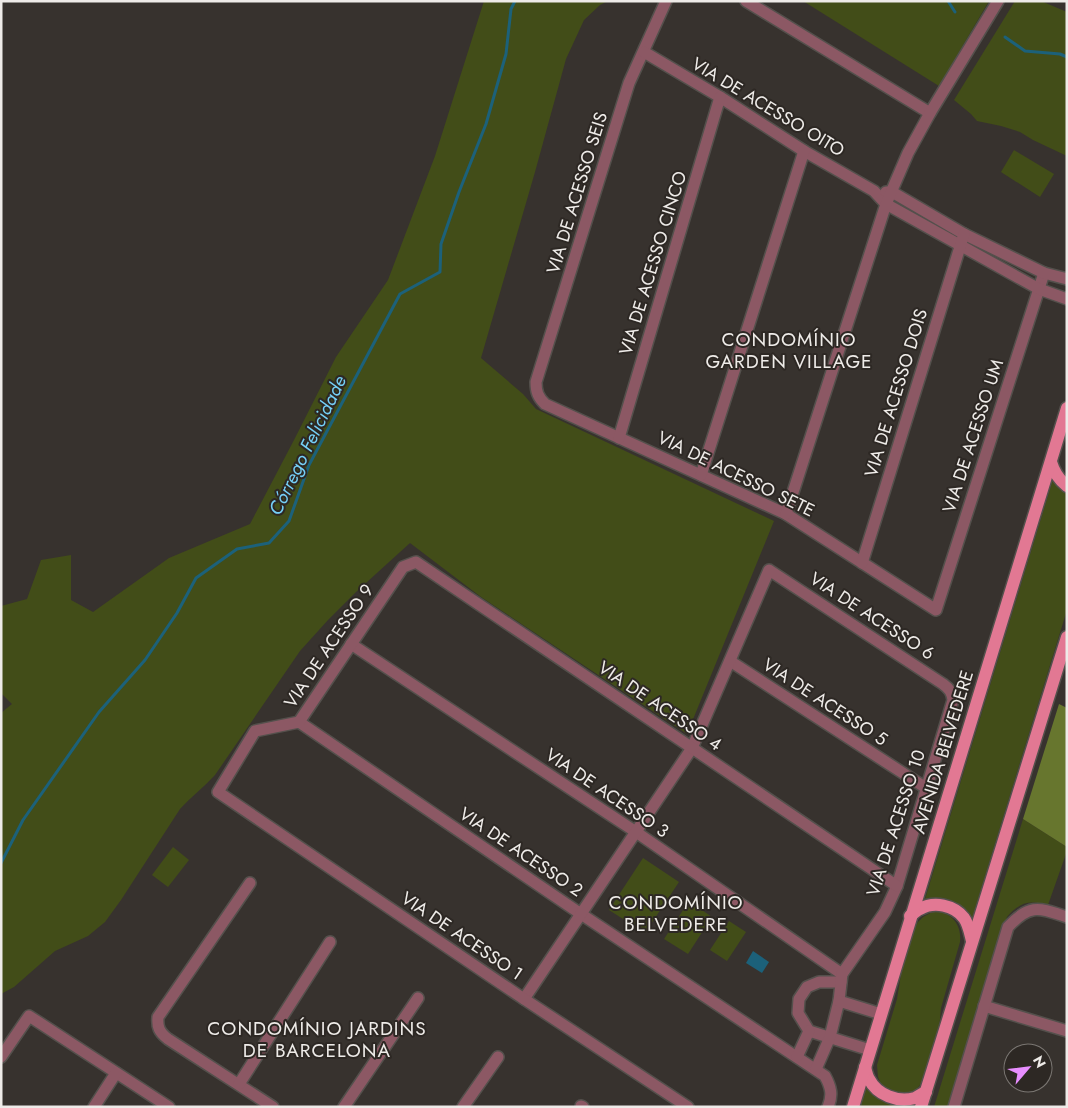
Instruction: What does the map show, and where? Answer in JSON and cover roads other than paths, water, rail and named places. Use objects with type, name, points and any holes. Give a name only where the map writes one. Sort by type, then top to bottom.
[{"type":"main road","name":"AVENIDA BELVEDERE","points":[[853,1107],[1067,408]]},
{"type":"main road","points":[[1051,462],[1055,473],[1067,486]]},
{"type":"main road","points":[[921,1107],[1067,636]]},
{"type":"main road","points":[[910,916],[920,908],[944,905],[955,910],[964,919],[970,930],[972,941]]},
{"type":"main road","points":[[865,1067],[869,1080],[877,1090],[889,1097],[902,1100],[915,1098],[926,1092]]},
{"type":"street","name":"VIA DE ACESSO SEIS","points":[[539,398],[536,382],[629,83],[666,1]]},
{"type":"street","points":[[746,1],[930,114]]},
{"type":"street","points":[[786,514],[886,204],[908,153],[998,1]]},
{"type":"street","name":"VIA DE ACESSO OITO","points":[[644,52],[804,151],[874,191],[886,204],[1039,289],[1067,299]]},
{"type":"street","name":"VIA DE ACESSO CINCO","points":[[619,438],[720,98]]},
{"type":"street","points":[[701,475],[804,151]]},
{"type":"street","name":"VIA DE ACESSO OITO","points":[[874,191],[892,192]]},
{"type":"street","points":[[892,192],[964,234],[1044,273],[1067,278]]},
{"type":"street","name":"VIA DE ACESSO DOIS","points":[[862,563],[964,234]]},
{"type":"street","name":"VIA DE ACESSO UM","points":[[936,610],[1044,273]]},
{"type":"street","name":"VIA DE ACESSO SETE","points":[[539,398],[545,404],[786,514],[936,610]]},
{"type":"street","name":"VIA DE ACESSO 4","points":[[403,567],[416,562],[897,886]]},
{"type":"street","name":"VIA DE ACESSO 9","points":[[218,792],[255,731],[299,722],[403,567]]},
{"type":"street","name":"VIA DE ACESSO 6","points":[[730,661],[770,570],[949,688],[952,694]]},
{"type":"street","name":"VIA DE ACESSO 3","points":[[351,644],[636,832],[842,978]]},
{"type":"street","points":[[524,999],[692,748],[730,661]]},
{"type":"street","name":"VIA DE ACESSO 5","points":[[730,661],[926,788]]},
{"type":"street","name":"VIA DE ACESSO 10","points":[[820,1072],[839,1001],[842,978],[885,912],[897,886],[952,707],[952,694]]},
{"type":"street","name":"VIA DE ACESSO 2","points":[[299,722],[581,914],[820,1072]]},
{"type":"street","name":"VIA DE ACESSO 1","points":[[218,792],[524,999],[688,1107]]},
{"type":"street","points":[[250,883],[158,1017],[157,1026],[161,1033],[168,1038],[273,1107]]},
{"type":"street","points":[[954,1107],[1008,927],[1016,917],[1026,911],[1037,909],[1067,917]]},
{"type":"street","points":[[238,1084],[330,942]]},
{"type":"street","points":[[842,978],[819,982],[807,988],[799,999],[798,1014],[809,1030],[870,1050]]},
{"type":"street","points":[[344,1107],[418,998]]},
{"type":"street","points":[[839,1001],[881,1014]]},
{"type":"street","points":[[984,1006],[1067,1031]]},
{"type":"street","points":[[1,1057],[29,1016],[169,1107]]},
{"type":"street","points":[[797,1057],[809,1030]]},
{"type":"street","points":[[464,1107],[498,1057]]},
{"type":"street","points":[[820,1072],[829,1083],[832,1093],[828,1107]]},
{"type":"street","points":[[94,1107],[116,1073]]},
{"type":"water","points":[[753,951],[769,962],[762,973],[746,963]]},
{"type":"waterway","name":"Córrego Felicidade","points":[[1,863],[23,820],[99,712],[145,660],[177,613],[196,578],[237,549],[269,543],[289,521],[309,465],[400,294],[440,272],[441,244],[486,124],[506,54],[511,9],[515,1]]},
{"type":"waterway","points":[[948,1],[955,12]]},
{"type":"waterway","points":[[1005,37],[1025,51],[1060,54],[1067,57]]},
{"type":"district","name":"CONDOMÍNIO GARDEN VILLAGE","points":[[789,350]]},
{"type":"district","name":"CONDOMÍNIO BELVEDERE","points":[[676,913]]},
{"type":"district","name":"CONDOMÍNIO JARDINS DE BARCELONA","points":[[317,1039]]}]
